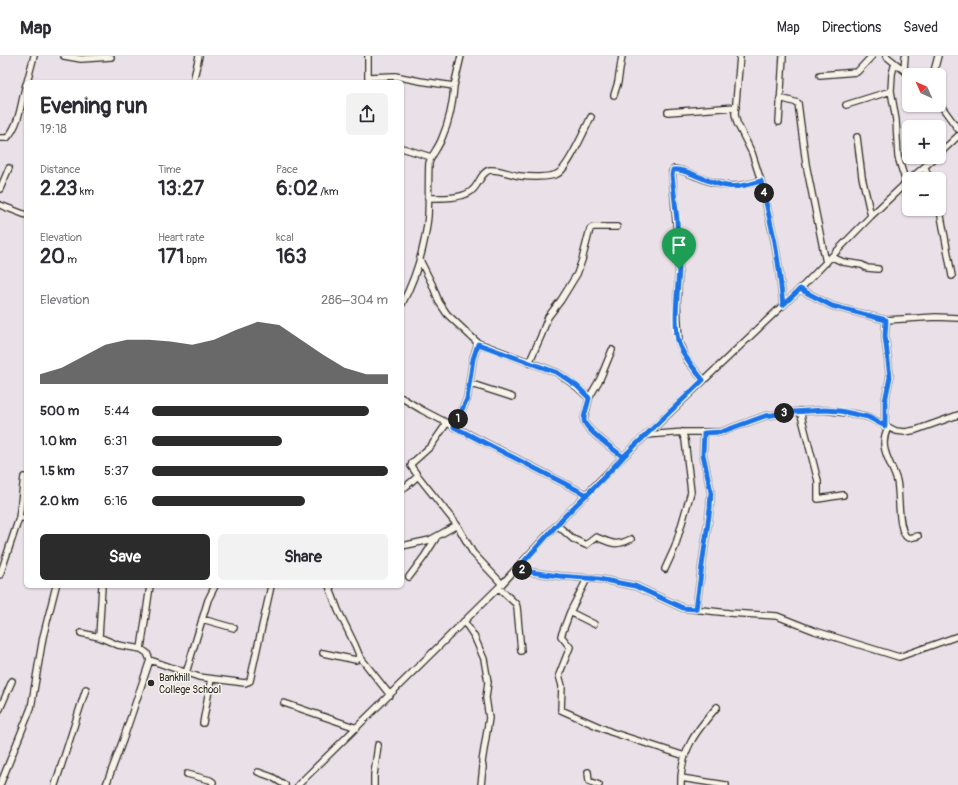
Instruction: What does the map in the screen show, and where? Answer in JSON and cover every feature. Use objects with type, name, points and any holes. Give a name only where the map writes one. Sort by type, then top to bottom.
[{"type":"street","points":[[27,80],[34,56]]},
{"type":"street","points":[[64,56],[81,60],[111,57]]},
{"type":"street","points":[[193,80],[199,56]]},
{"type":"street","points":[[368,56],[368,79],[395,76],[454,86]]},
{"type":"street","points":[[404,299],[420,260],[428,216],[429,163],[443,138],[452,108],[454,86],[461,56]]},
{"type":"street","points":[[614,95],[618,82],[622,56]]},
{"type":"street","points":[[740,56],[736,123],[752,153],[761,181],[776,249],[783,305]]},
{"type":"street","points":[[779,122],[783,56]]},
{"type":"street","points":[[820,76],[858,72],[872,56]]},
{"type":"street","points":[[886,56],[902,68]]},
{"type":"street","points":[[904,68],[905,56]]},
{"type":"street","points":[[935,68],[938,56]]},
{"type":"street","points":[[895,63],[892,74],[891,91],[896,120],[898,157],[905,172]]},
{"type":"street","points":[[846,105],[891,91]]},
{"type":"street","points":[[0,138],[7,138],[12,132],[18,117],[24,92]]},
{"type":"street","points":[[780,98],[798,103],[806,164],[826,263]]},
{"type":"street","points":[[668,112],[736,107]]},
{"type":"street","points":[[946,112],[958,129]]},
{"type":"street","points":[[428,198],[450,197],[470,192],[475,188],[485,172],[491,170],[519,176],[556,175],[566,165],[591,116]]},
{"type":"street","points":[[946,147],[958,136]]},
{"type":"street","points":[[857,137],[862,177],[871,216]]},
{"type":"street","points":[[404,149],[431,157]]},
{"type":"street","points":[[918,172],[928,164]]},
{"type":"street","points":[[925,167],[927,172]]},
{"type":"street","points":[[0,189],[9,168]]},
{"type":"street","points":[[703,380],[687,360],[679,343],[677,302],[679,269],[677,220],[673,194],[672,172],[674,169],[677,169],[726,186],[746,185],[761,181]]},
{"type":"street","points":[[298,785],[516,570],[623,457],[800,289],[902,186]]},
{"type":"street","points":[[0,205],[24,214]]},
{"type":"street","points":[[942,216],[952,276]]},
{"type":"street","points":[[529,363],[548,317],[561,300],[577,274],[590,230],[593,227],[616,227]]},
{"type":"street","points":[[832,257],[843,262],[878,269]]},
{"type":"street","points":[[420,260],[439,302],[447,314],[478,344],[558,373],[577,386],[589,398]]},
{"type":"street","points":[[800,289],[832,306],[886,320],[936,317],[958,318]]},
{"type":"street","points":[[886,320],[885,336],[890,377],[885,401],[885,449],[887,460],[897,481],[901,522],[904,534],[908,538],[918,536]]},
{"type":"street","points":[[454,427],[467,399],[473,359],[478,344]]},
{"type":"street","points":[[612,350],[600,379],[589,398],[584,420],[585,424],[590,430],[623,457]]},
{"type":"street","points":[[469,384],[512,397]]},
{"type":"street","points":[[404,399],[454,427],[587,495]]},
{"type":"street","points":[[646,435],[682,432],[721,432],[765,416],[800,411],[840,411],[868,417],[896,432],[916,430],[958,415]]},
{"type":"street","points":[[800,411],[818,481],[818,499],[843,495]]},
{"type":"street","points":[[447,423],[431,446],[412,463],[411,466],[457,525],[473,553],[518,607],[521,651]]},
{"type":"street","points":[[665,569],[675,547],[691,492],[685,440],[682,432]]},
{"type":"street","points":[[696,609],[711,492],[703,454],[704,433]]},
{"type":"street","points":[[404,488],[418,476]]},
{"type":"street","points":[[0,571],[19,518],[24,477]]},
{"type":"street","points":[[19,518],[24,518]]},
{"type":"street","points":[[404,546],[430,540],[457,525]]},
{"type":"street","points":[[557,525],[573,539],[586,545],[596,537],[613,544],[622,544],[631,539]]},
{"type":"street","points":[[409,578],[436,537]]},
{"type":"street","points":[[516,570],[559,576],[599,579],[635,586],[683,608],[777,616],[815,631],[899,657],[958,636]]},
{"type":"street","points":[[587,578],[570,612],[562,636],[570,646],[559,675],[562,686],[561,711],[611,732],[685,756]]},
{"type":"street","points":[[0,785],[31,708],[43,637],[55,588]]},
{"type":"street","points":[[99,637],[102,588]]},
{"type":"street","points":[[141,649],[150,588]]},
{"type":"street","points":[[186,673],[208,600],[214,588]]},
{"type":"street","points":[[150,660],[186,673],[211,679],[245,683],[250,681],[271,588]]},
{"type":"street","points":[[330,588],[338,610],[360,657],[390,695]]},
{"type":"street","points":[[570,612],[594,624]]},
{"type":"street","points":[[202,619],[234,628]]},
{"type":"street","points":[[464,621],[474,636],[484,659],[488,682],[486,698],[489,718],[482,762],[483,767],[481,785]]},
{"type":"street","points":[[81,633],[99,637],[118,646],[141,649],[147,653],[150,660],[106,785]]},
{"type":"street","points":[[323,653],[350,660],[356,660],[360,657]]},
{"type":"street","points":[[203,723],[211,679]]},
{"type":"street","points":[[0,709],[12,681]]},
{"type":"street","points":[[55,785],[86,689]]},
{"type":"street","points":[[284,703],[357,728]]},
{"type":"street","points":[[681,785],[685,756],[693,736],[717,707]]},
{"type":"street","points":[[374,785],[378,745]]},
{"type":"street","points":[[258,772],[272,777],[285,785]]},
{"type":"street","points":[[588,772],[589,780],[599,785]]},
{"type":"street","points":[[187,774],[210,780],[213,782],[212,785]]},
{"type":"street","points":[[681,778],[726,785]]},
{"type":"place","name":"Bankhill College School","points":[[151,683]]},
{"type":"route","points":[[679,269],[677,220],[673,194],[673,170],[677,169],[715,184],[726,186],[746,185],[761,181],[775,242],[783,305],[800,289],[832,306],[886,320],[886,352],[890,377],[885,401],[885,426],[868,417],[840,411],[824,410],[765,416],[742,426],[721,432],[704,433],[703,454],[711,492],[696,609],[683,608],[635,586],[599,579],[559,576],[516,570],[563,518],[587,495],[612,469],[623,457],[590,430],[585,424],[584,420],[589,398],[577,386],[554,371],[478,344],[474,352],[467,399],[454,427],[587,495],[623,457],[703,380],[687,360],[679,343],[677,331],[677,302],[679,269]]}]
